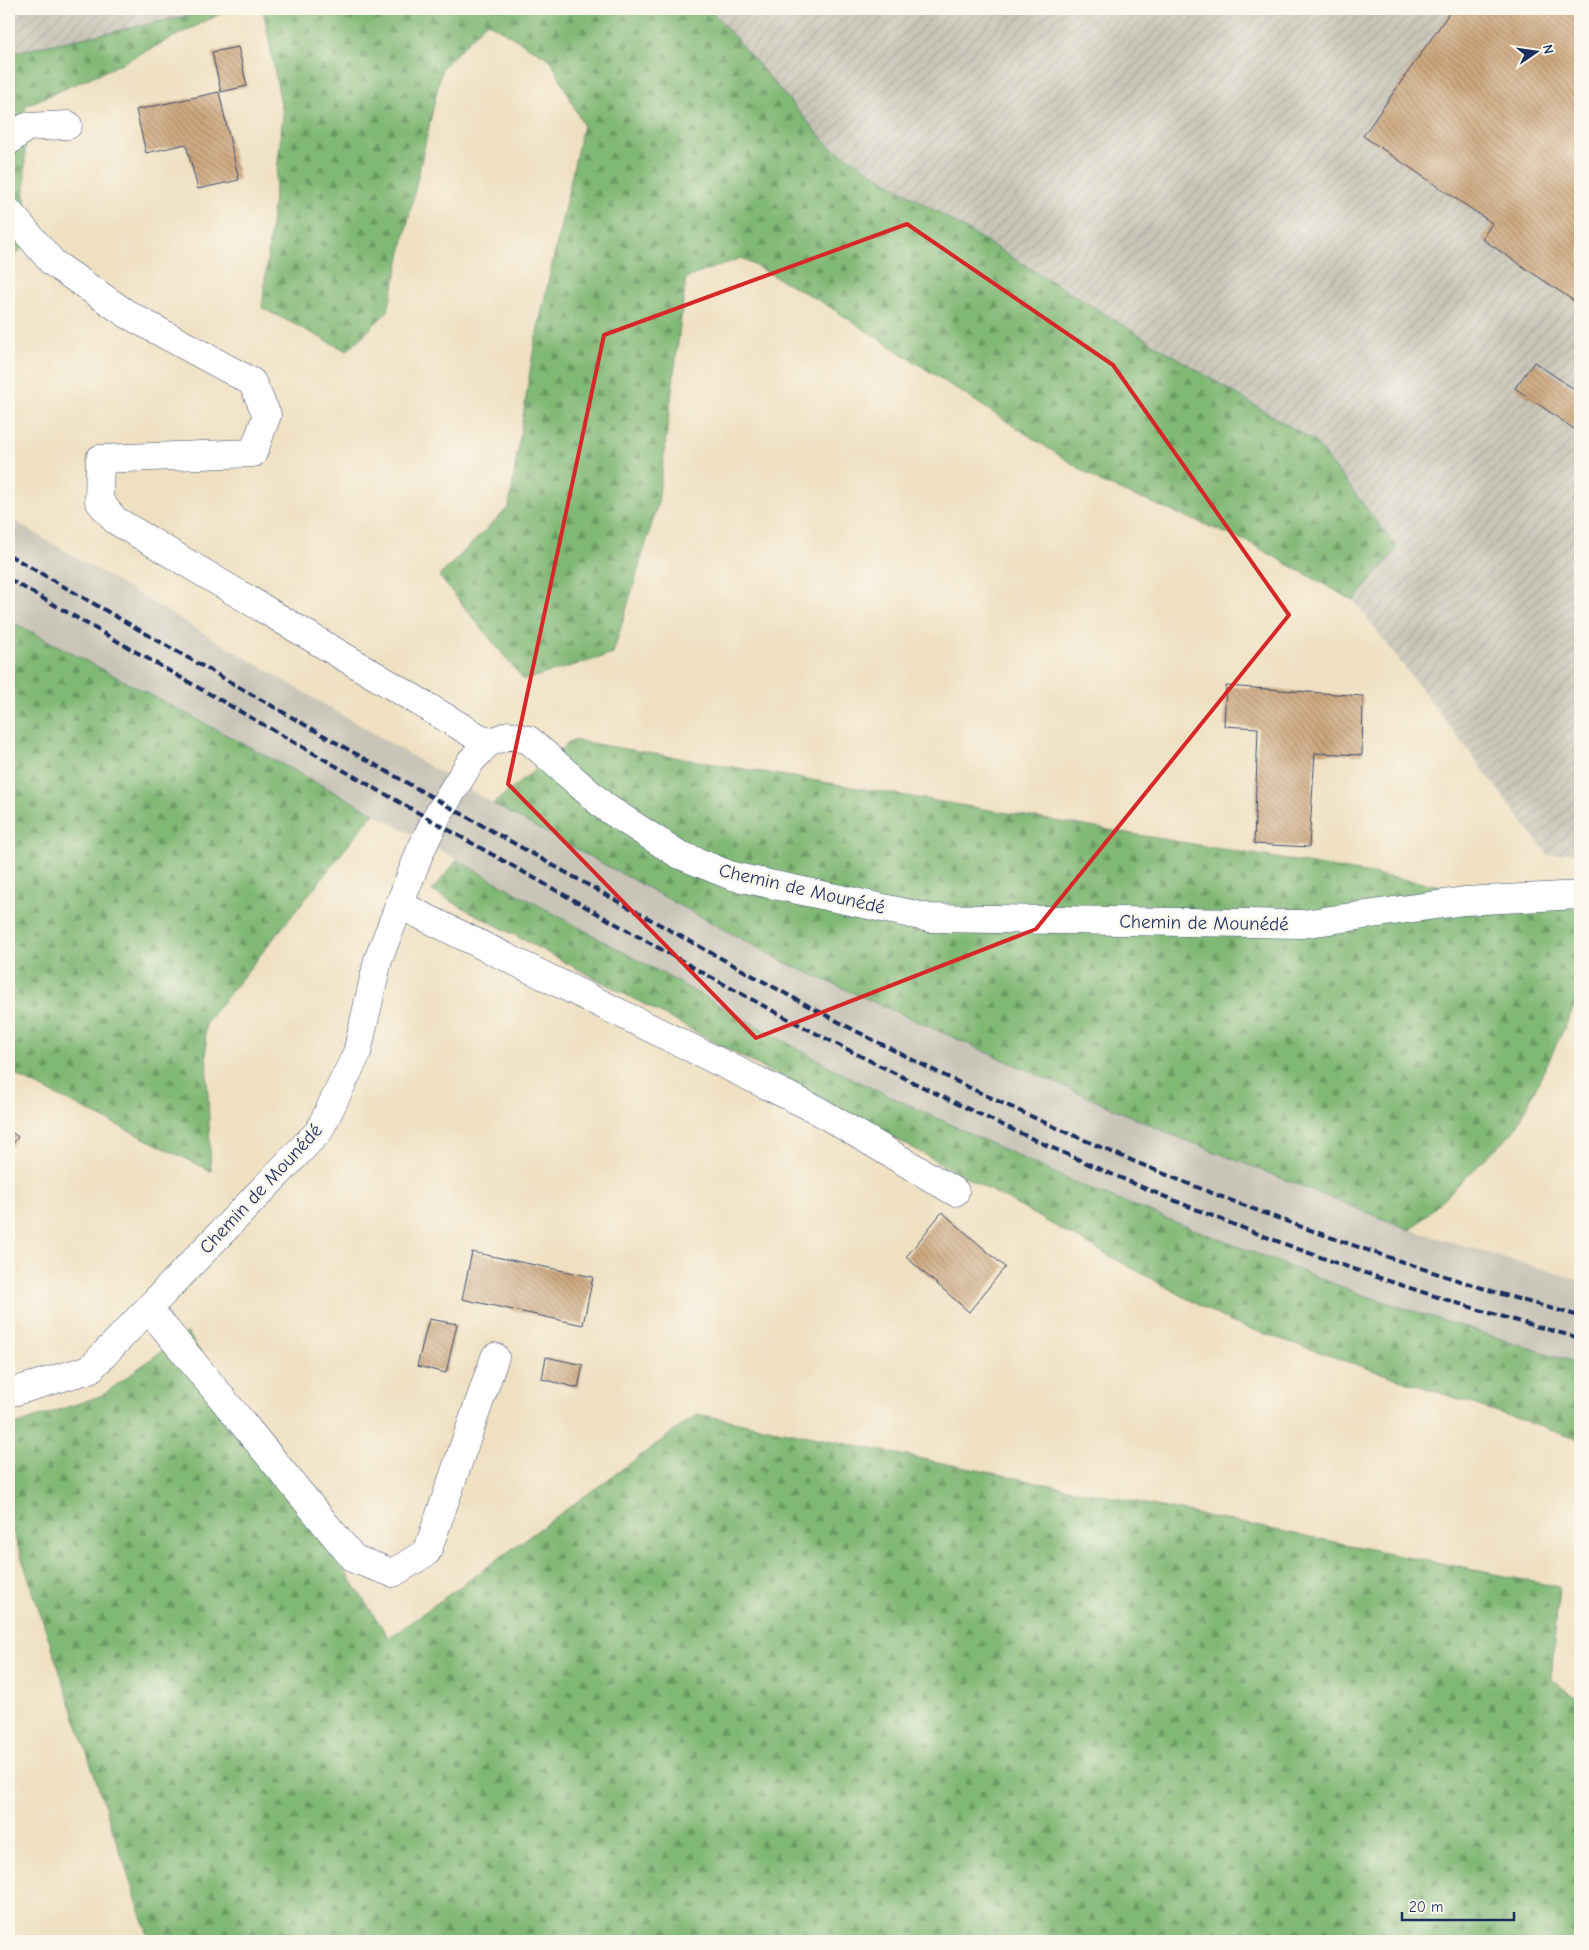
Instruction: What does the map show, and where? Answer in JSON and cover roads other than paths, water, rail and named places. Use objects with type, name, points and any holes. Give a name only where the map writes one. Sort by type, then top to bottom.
[{"type":"street","points":[[9,141],[26,127],[68,125]]},
{"type":"street","points":[[9,212],[53,263],[127,314],[252,382],[267,415],[253,453],[100,460],[99,501],[115,520],[488,743]]},
{"type":"street","name":"Chemin de Mounédé","points":[[9,1393],[90,1370],[319,1131],[357,1053],[378,960],[420,852],[437,816],[471,761],[488,743],[509,735],[529,740],[604,807],[678,854],[732,876],[930,918],[1302,924],[1464,901],[1580,895]]},
{"type":"street","points":[[400,905],[817,1110],[955,1192]]},
{"type":"street","points":[[149,1309],[354,1559],[393,1573],[427,1552],[495,1357]]},
{"type":"railway","points":[[9,555],[371,763],[590,886],[802,1002],[931,1069],[1105,1149],[1283,1220],[1469,1284],[1580,1316]]},
{"type":"railway","points":[[9,579],[694,968],[795,1022],[1010,1129],[1197,1210],[1291,1246],[1483,1311],[1580,1338]]}]
